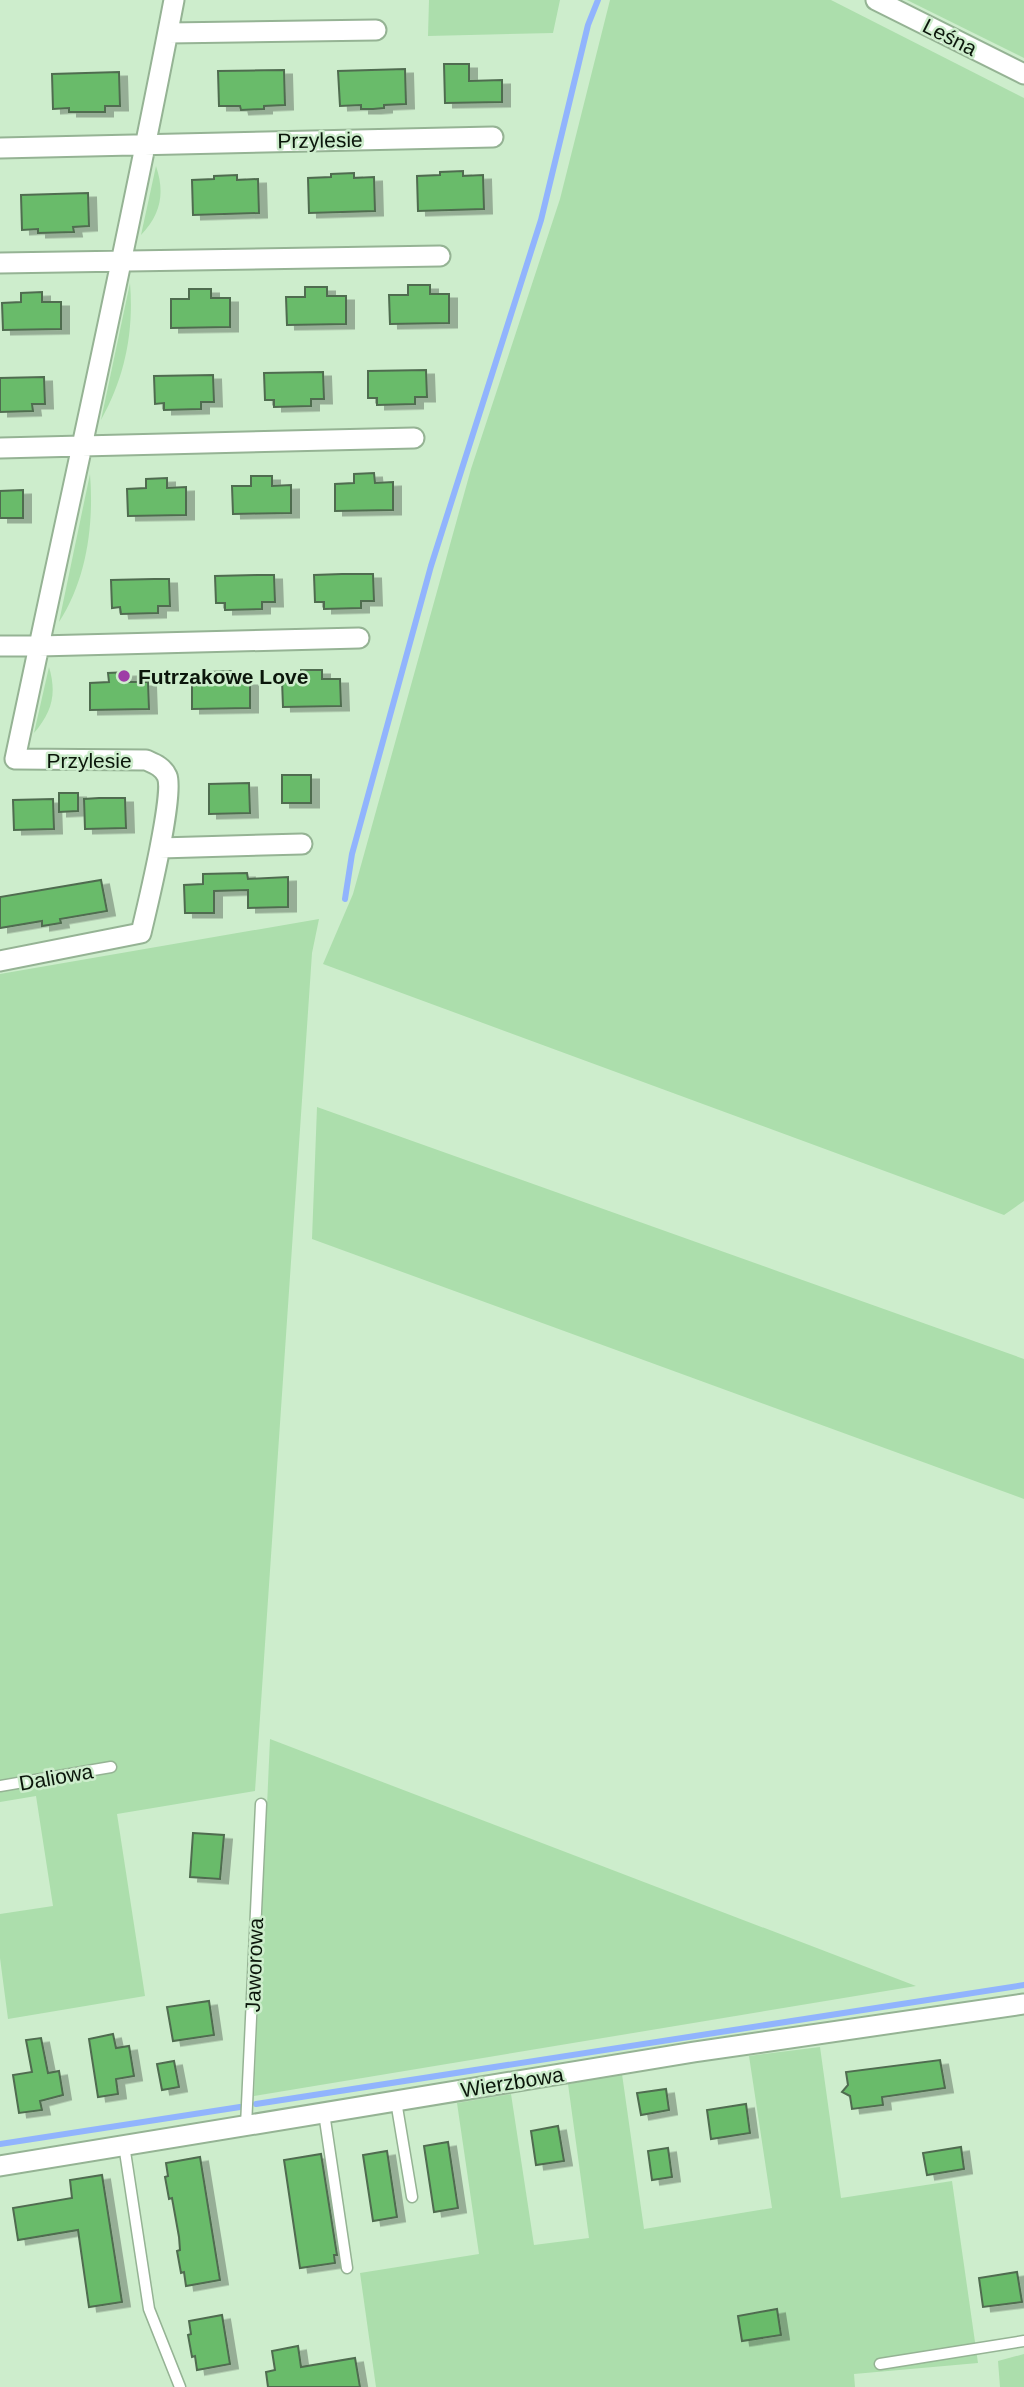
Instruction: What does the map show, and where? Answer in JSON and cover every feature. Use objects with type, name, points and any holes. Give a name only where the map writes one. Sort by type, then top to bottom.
[{"type":"street","name":"Przylesie","points":[[0,961],[141,933],[160,848],[170,785],[167,774],[158,765],[146,760],[8,760],[39,646],[101,351],[123,260],[174,0]]},
{"type":"street","name":"Leśna","points":[[876,0],[1024,74]]},
{"type":"street","points":[[168,33],[376,30]]},
{"type":"street","name":"Przylesie","points":[[0,148],[493,136]]},
{"type":"street","points":[[0,263],[440,256]]},
{"type":"street","points":[[0,449],[414,438]]},
{"type":"street","points":[[0,646],[359,638]]},
{"type":"street","points":[[160,848],[302,844]]},
{"type":"street","name":"Wierzbowa","points":[[0,2166],[694,2052],[1024,2004]]},
{"type":"lane","name":"Daliowa","points":[[0,1786],[111,1767]]},
{"type":"lane","name":"Jaworowa","points":[[246,2126],[261,1804]]},
{"type":"lane","points":[[396,2101],[412,2197]]},
{"type":"lane","points":[[324,2113],[347,2268]]},
{"type":"lane","points":[[124,2145],[149,2309],[176,2387]]},
{"type":"lane","points":[[880,2364],[1024,2342]]},
{"type":"green space","points":[[429,0],[560,0],[553,33],[428,36]]},
{"type":"green space","points":[[610,0],[831,0],[1024,98],[1024,1201],[1004,1215],[323,964],[353,894],[471,469],[560,199]]},
{"type":"green space","points":[[907,0],[1024,0],[1024,58]]},
{"type":"green space","points":[[156,166],[160,185],[159,203],[153,219],[141,235]]},
{"type":"green space","points":[[130,283],[131,319],[126,354],[116,387],[101,420]]},
{"type":"green space","points":[[90,474],[91,512],[86,551],[76,588],[59,622]]},
{"type":"green space","points":[[49,667],[53,694],[49,710],[34,733]]},
{"type":"green space","points":[[319,919],[312,953],[255,1791],[117,1814],[145,1996],[8,2019],[0,1958],[0,1914],[53,1906],[36,1796],[0,1802],[0,974]]},
{"type":"green space","points":[[317,1107],[1024,1359],[1024,1499],[312,1239]]},
{"type":"green space","points":[[270,1739],[916,1986],[254,2096]]},
{"type":"green space","points":[[820,2047],[841,2198],[952,2181],[978,2363],[854,2374],[855,2387],[376,2387],[360,2273],[479,2254],[457,2103],[511,2094],[534,2245],[589,2238],[568,2084],[622,2074],[644,2229],[772,2208],[749,2056]]},
{"type":"green space","points":[[1024,2354],[1024,2387],[1000,2387],[998,2361]]},
{"type":"building","points":[[444,64],[469,64],[469,81],[502,80],[502,102],[445,103]]},
{"type":"building","points":[[405,69],[406,104],[384,105],[384,108],[373,109],[361,109],[361,105],[340,106],[338,71]]},
{"type":"building","points":[[284,70],[285,105],[241,110],[240,106],[219,106],[218,71]]},
{"type":"building","points":[[119,72],[120,106],[105,106],[105,112],[53,109],[52,74]]},
{"type":"building","points":[[463,171],[463,176],[483,175],[484,209],[418,211],[417,176]]},
{"type":"building","points":[[354,173],[354,178],[374,177],[375,211],[309,213],[308,178]]},
{"type":"building","points":[[237,175],[237,180],[258,179],[259,213],[193,215],[192,180]]},
{"type":"building","points":[[88,193],[89,226],[73,227],[74,232],[38,233],[38,229],[22,230],[21,195]]},
{"type":"building","points":[[408,285],[430,285],[430,294],[449,294],[449,323],[390,324],[389,295],[408,295]]},
{"type":"building","points":[[305,287],[327,287],[327,296],[346,296],[346,324],[287,325],[286,297],[305,297]]},
{"type":"building","points":[[189,289],[211,289],[211,298],[230,298],[230,327],[171,328],[171,299],[189,299]]},
{"type":"building","points":[[42,292],[42,302],[61,302],[61,329],[3,330],[2,303],[21,302],[21,293]]},
{"type":"building","points":[[426,370],[427,397],[415,397],[415,404],[377,405],[377,398],[368,398],[368,371]]},
{"type":"building","points":[[323,372],[324,399],[311,399],[311,406],[274,407],[274,400],[265,400],[264,373]]},
{"type":"building","points":[[213,375],[214,402],[201,402],[201,409],[164,410],[164,403],[155,404],[154,376]]},
{"type":"building","points":[[44,377],[45,404],[32,404],[33,411],[0,412],[0,378]]},
{"type":"building","points":[[374,473],[375,483],[393,482],[393,510],[335,511],[335,484],[354,483],[354,474]]},
{"type":"building","points":[[251,476],[272,476],[272,486],[291,485],[291,513],[233,514],[232,486],[251,486]]},
{"type":"building","points":[[167,478],[167,488],[186,487],[186,515],[128,516],[127,489],[146,488],[146,479]]},
{"type":"building","points":[[23,490],[23,518],[0,518],[0,491]]},
{"type":"building","points":[[373,574],[374,601],[361,601],[361,608],[324,609],[324,602],[315,602],[314,575]]},
{"type":"building","points":[[274,575],[275,602],[262,602],[262,609],[225,610],[225,603],[216,603],[215,576]]},
{"type":"building","points":[[169,579],[170,606],[158,606],[158,613],[121,614],[120,607],[112,608],[111,580]]},
{"type":"building","points":[[301,670],[322,670],[322,679],[340,679],[341,706],[283,707],[282,680],[301,680]]},
{"type":"building","points":[[231,671],[231,681],[250,681],[250,708],[192,709],[192,682],[211,681],[210,672]]},
{"type":"building","points":[[129,672],[129,682],[148,682],[149,709],[90,710],[90,683],[109,682],[108,673]]},
{"type":"building","points":[[282,775],[311,775],[311,803],[282,803]]},
{"type":"building","points":[[249,783],[250,813],[209,814],[209,784]]},
{"type":"building","points":[[59,793],[78,793],[78,811],[59,812]]},
{"type":"building","points":[[125,798],[126,828],[85,829],[84,799]]},
{"type":"building","points":[[53,799],[54,829],[14,830],[13,800]]},
{"type":"building","points":[[247,873],[248,879],[288,877],[288,907],[248,908],[248,890],[214,891],[214,913],[185,913],[184,885],[203,884],[203,874]]},
{"type":"building","points":[[101,880],[107,911],[60,919],[61,923],[42,926],[42,921],[0,928],[0,897]]},
{"type":"building","points":[[193,1833],[224,1835],[220,1879],[190,1877]]},
{"type":"building","points":[[209,2001],[214,2035],[173,2041],[167,2007]]},
{"type":"building","points":[[113,2034],[116,2048],[129,2046],[134,2076],[116,2079],[118,2094],[98,2097],[89,2039]]},
{"type":"building","points":[[41,2038],[48,2073],[59,2071],[63,2095],[40,2101],[42,2110],[19,2113],[13,2075],[32,2072],[26,2040]]},
{"type":"building","points":[[940,2060],[945,2088],[882,2097],[883,2105],[852,2109],[850,2096],[842,2092],[848,2085],[846,2072]]},
{"type":"building","points":[[174,2061],[179,2087],[162,2090],[157,2064]]},
{"type":"building","points":[[666,2089],[669,2110],[641,2115],[637,2093]]},
{"type":"building","points":[[746,2104],[750,2133],[711,2139],[707,2110]]},
{"type":"building","points":[[558,2126],[564,2161],[536,2165],[531,2131]]},
{"type":"building","points":[[448,2142],[458,2208],[434,2212],[424,2146]]},
{"type":"building","points":[[961,2147],[964,2169],[927,2175],[923,2153]]},
{"type":"building","points":[[668,2148],[672,2177],[652,2180],[648,2151]]},
{"type":"building","points":[[387,2151],[397,2217],[373,2221],[363,2155]]},
{"type":"building","points":[[321,2154],[337,2255],[334,2255],[335,2263],[300,2268],[284,2160]]},
{"type":"building","points":[[200,2157],[220,2280],[186,2286],[177,2251],[180,2250],[179,2237],[165,2177],[168,2176],[166,2163]]},
{"type":"building","points":[[102,2175],[122,2302],[89,2307],[78,2230],[18,2240],[13,2208],[72,2198],[70,2180]]},
{"type":"building","points":[[1017,2272],[1022,2302],[983,2307],[979,2278]]},
{"type":"building","points":[[777,2309],[781,2335],[742,2341],[738,2316]]},
{"type":"building","points":[[222,2315],[230,2364],[197,2370],[188,2335],[191,2334],[189,2321]]},
{"type":"building","points":[[298,2346],[301,2367],[355,2358],[360,2387],[268,2387],[266,2372],[275,2370],[272,2351]]},
{"type":"waterway","points":[[345,899],[352,854],[431,566],[541,220],[588,25],[598,0]]},
{"type":"waterway","points":[[256,2104],[1024,1985]]},
{"type":"waterway","points":[[0,2144],[240,2107]]},
{"type":"place","name":"Futrzakowe Love","points":[[124,676]]}]
